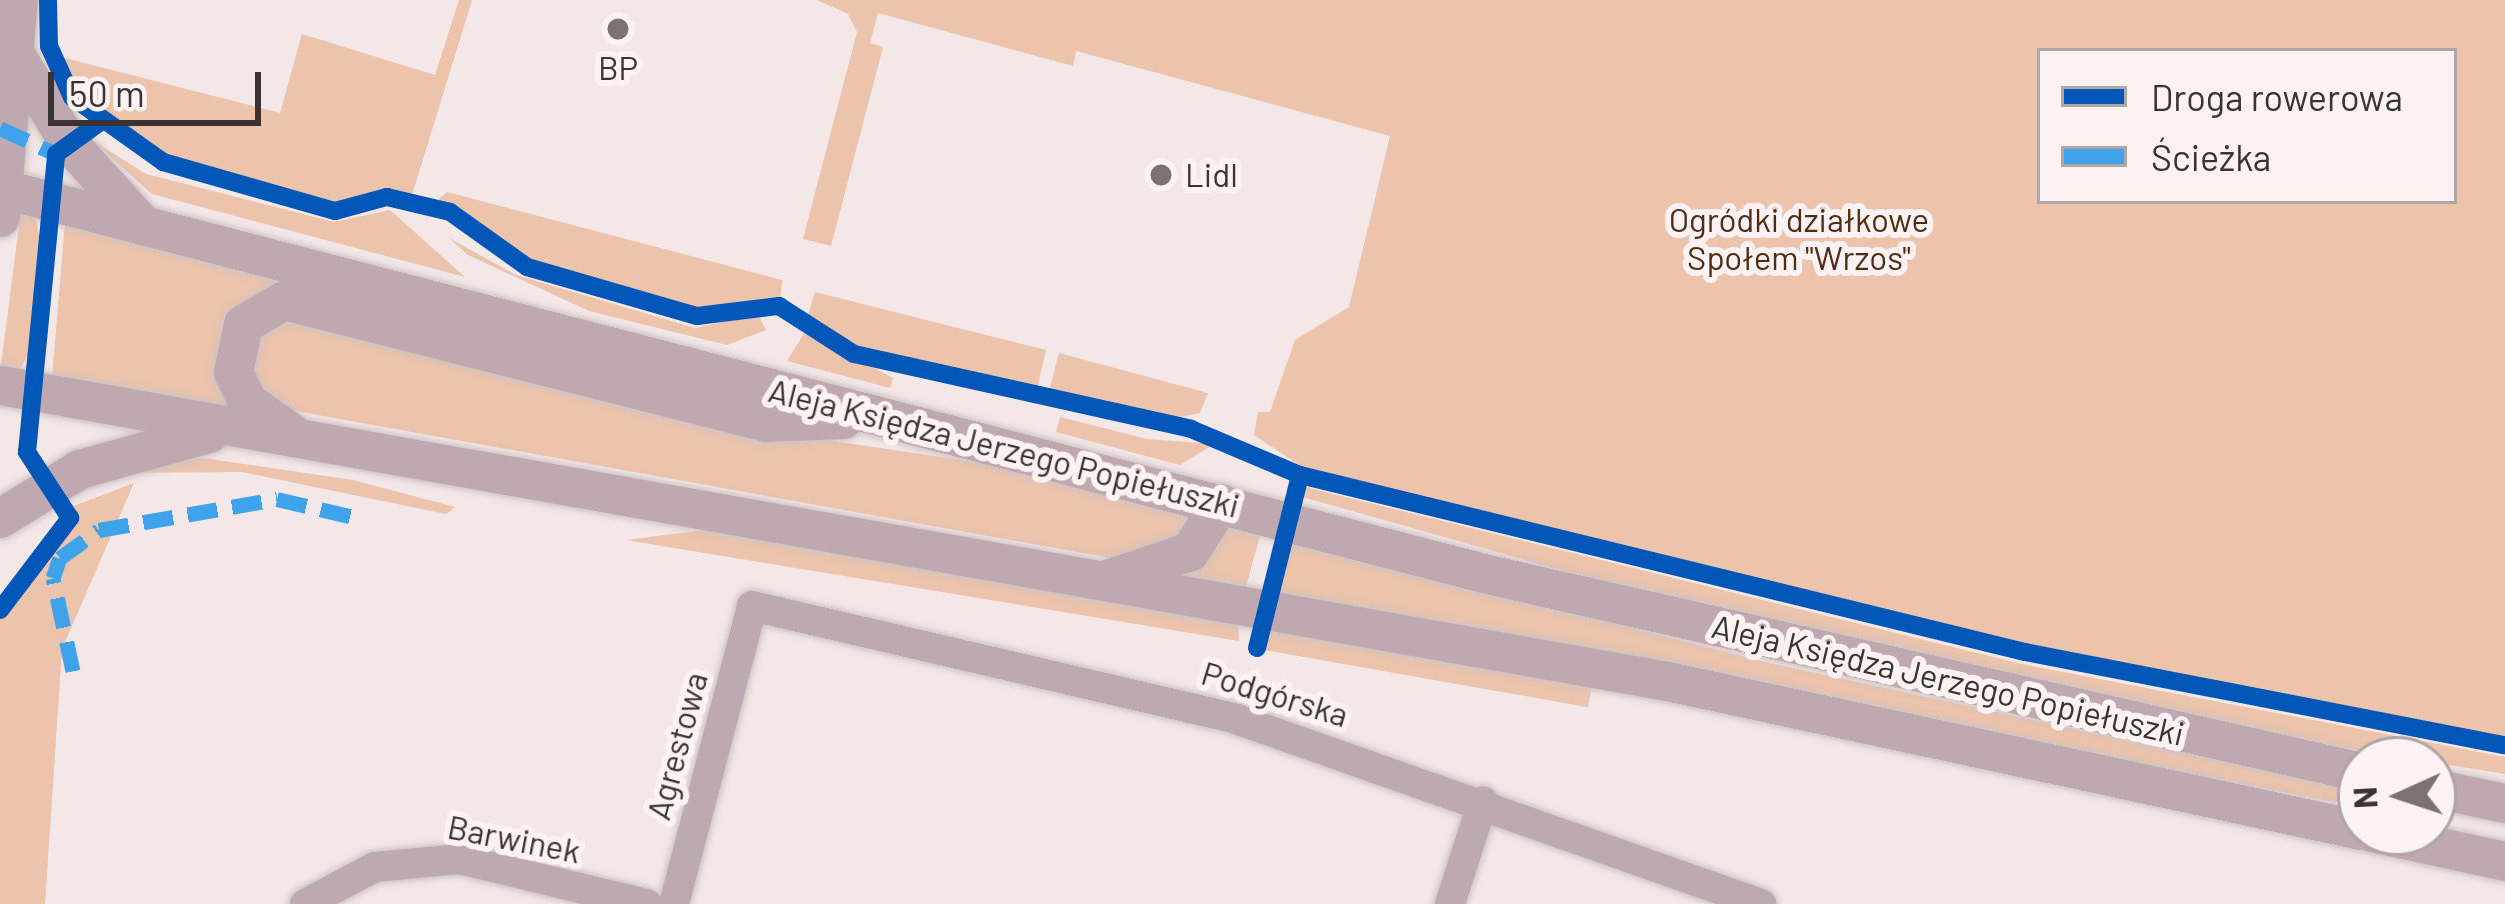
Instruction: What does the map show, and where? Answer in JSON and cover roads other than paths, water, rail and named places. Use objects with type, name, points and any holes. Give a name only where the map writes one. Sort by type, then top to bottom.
[{"type":"main road","points":[[1,198],[18,0]]},
{"type":"main road","points":[[15,54],[68,142],[144,226]]},
{"type":"main road","name":"Aleja Księdza Jerzego Popiełuszki","points":[[1,198],[144,226],[1220,503],[2337,766]]},
{"type":"main road","points":[[304,441],[256,410],[233,372],[243,324],[284,300],[766,422],[885,418]]},
{"type":"main road","name":"Aleja Księdza Jerzego Popiełuszki","points":[[0,385],[1666,681],[2337,825]]},
{"type":"main road","points":[[0,518],[79,469],[229,428]]},
{"type":"main road","points":[[1099,581],[1190,551],[1220,503]]},
{"type":"main road","points":[[2457,793],[2505,803]]},
{"type":"main road","points":[[2457,851],[2505,861]]},
{"type":"street","name":"Podgórska","points":[[752,606],[1158,697],[1483,801],[1761,904]]},
{"type":"street","name":"Agrestowa","points":[[674,904],[752,606]]},
{"type":"street","points":[[1450,904],[1483,801]]},
{"type":"street","name":"Barwinek","points":[[305,904],[375,867],[459,859],[647,904]]},
{"type":"place","name":"BP","points":[[618,29]]},
{"type":"place","name":"Lidl","points":[[1161,175]]},
{"type":"park label","name":"Ogródki działkowe Społem \"Wrzos\"","points":[[1799,239]]}]
